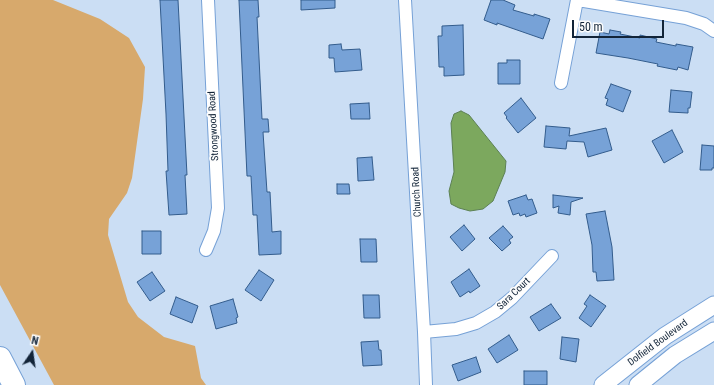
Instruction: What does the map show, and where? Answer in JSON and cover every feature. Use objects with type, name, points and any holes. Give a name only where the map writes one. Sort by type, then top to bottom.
[{"type":"highway","points":[[0,358],[14,385]]},
{"type":"main road","name":"Dolfield Boulevard","points":[[603,385],[665,336],[714,305]]},
{"type":"main road","name":"Dolfield Boulevard","points":[[638,385],[675,355],[714,331]]},
{"type":"street","name":"Strongwood Road","points":[[206,250],[214,231],[218,208],[208,0]]},
{"type":"street","name":"Church Road","points":[[405,0],[426,385]]},
{"type":"street","points":[[561,83],[577,0],[686,18],[704,24],[714,31]]},
{"type":"street","name":"Sara Court","points":[[424,332],[456,329],[476,322],[495,312],[512,298],[552,256]]},
{"type":"shaded area","points":[[0,0],[53,0],[100,19],[129,38],[145,67],[143,99],[132,178],[127,193],[109,219],[108,235],[128,302],[138,317],[164,337],[195,346],[201,378],[206,385],[54,385],[0,285]]},
{"type":"shaded area","points":[[461,111],[469,115],[506,161],[505,172],[493,201],[483,209],[470,211],[451,204],[449,191],[454,172],[451,123],[454,114]]},
{"type":"building","points":[[160,0],[178,0],[187,175],[185,175],[187,214],[169,215],[166,171],[168,171],[166,114]]},
{"type":"building","points":[[239,0],[258,0],[259,17],[257,17],[262,119],[268,119],[269,132],[263,132],[267,192],[270,192],[272,232],[281,231],[281,254],[259,255],[257,215],[253,215],[251,176],[247,176]]},
{"type":"building","points":[[301,0],[335,0],[335,8],[301,10]]},
{"type":"building","points":[[491,0],[503,0],[515,5],[513,10],[550,19],[543,39],[484,20]]},
{"type":"building","points":[[463,25],[464,75],[444,76],[444,67],[439,67],[438,36],[442,36],[442,26]]},
{"type":"building","points":[[610,30],[621,32],[620,34],[640,38],[640,35],[657,39],[656,42],[676,46],[676,44],[693,47],[688,70],[678,67],[677,70],[657,66],[658,64],[596,53],[600,32],[609,34]]},
{"type":"building","points":[[341,44],[342,50],[360,49],[362,70],[335,72],[334,58],[329,58],[329,45]]},
{"type":"building","points":[[507,60],[520,60],[520,84],[498,84],[498,63],[507,63]]},
{"type":"building","points":[[611,84],[631,91],[623,112],[606,105],[608,99],[605,98]]},
{"type":"building","points":[[671,90],[692,92],[688,113],[669,112]]},
{"type":"building","points":[[521,98],[536,118],[518,133],[506,118],[507,117],[504,113]]},
{"type":"building","points":[[369,103],[370,119],[351,119],[350,104]]},
{"type":"building","points":[[546,126],[570,128],[569,136],[606,128],[612,150],[588,157],[584,142],[567,141],[566,149],[544,147]]},
{"type":"building","points":[[672,130],[683,152],[664,163],[652,141]]},
{"type":"building","points":[[702,145],[714,146],[714,168],[712,168],[712,170],[700,170]]},
{"type":"building","points":[[372,157],[374,180],[358,181],[357,158]]},
{"type":"building","points":[[337,184],[349,184],[350,194],[337,194]]},
{"type":"building","points":[[526,195],[528,200],[532,199],[537,213],[526,217],[525,214],[520,216],[519,213],[513,215],[508,201]]},
{"type":"building","points":[[553,195],[583,198],[571,202],[570,215],[558,213],[559,206],[553,208]]},
{"type":"building","points":[[605,211],[612,247],[614,280],[597,281],[596,272],[593,272],[592,245],[586,214]]},
{"type":"building","points":[[464,225],[475,239],[462,251],[450,237]]},
{"type":"building","points":[[503,226],[513,237],[509,240],[511,243],[502,251],[489,238]]},
{"type":"building","points":[[142,231],[161,231],[161,254],[142,254]]},
{"type":"building","points":[[360,239],[376,239],[377,262],[361,262]]},
{"type":"building","points":[[469,269],[480,286],[470,293],[469,291],[460,297],[451,282]]},
{"type":"building","points":[[259,270],[274,280],[261,301],[245,290]]},
{"type":"building","points":[[152,272],[165,291],[150,301],[137,282]]},
{"type":"building","points":[[363,295],[379,295],[380,318],[364,318]]},
{"type":"building","points":[[590,295],[606,306],[591,327],[579,318],[587,306],[584,304]]},
{"type":"building","points":[[176,297],[198,306],[192,323],[170,314]]},
{"type":"building","points":[[233,299],[238,317],[236,318],[237,323],[216,329],[210,306]]},
{"type":"building","points":[[551,304],[561,318],[539,331],[530,317]]},
{"type":"building","points":[[509,335],[518,350],[497,363],[488,349]]},
{"type":"building","points":[[562,337],[579,339],[576,362],[560,359]]},
{"type":"building","points":[[378,341],[379,350],[381,350],[382,365],[363,366],[361,342]]},
{"type":"building","points":[[476,357],[481,372],[458,381],[452,365]]},
{"type":"building","points":[[524,371],[547,371],[547,385],[524,385]]}]
